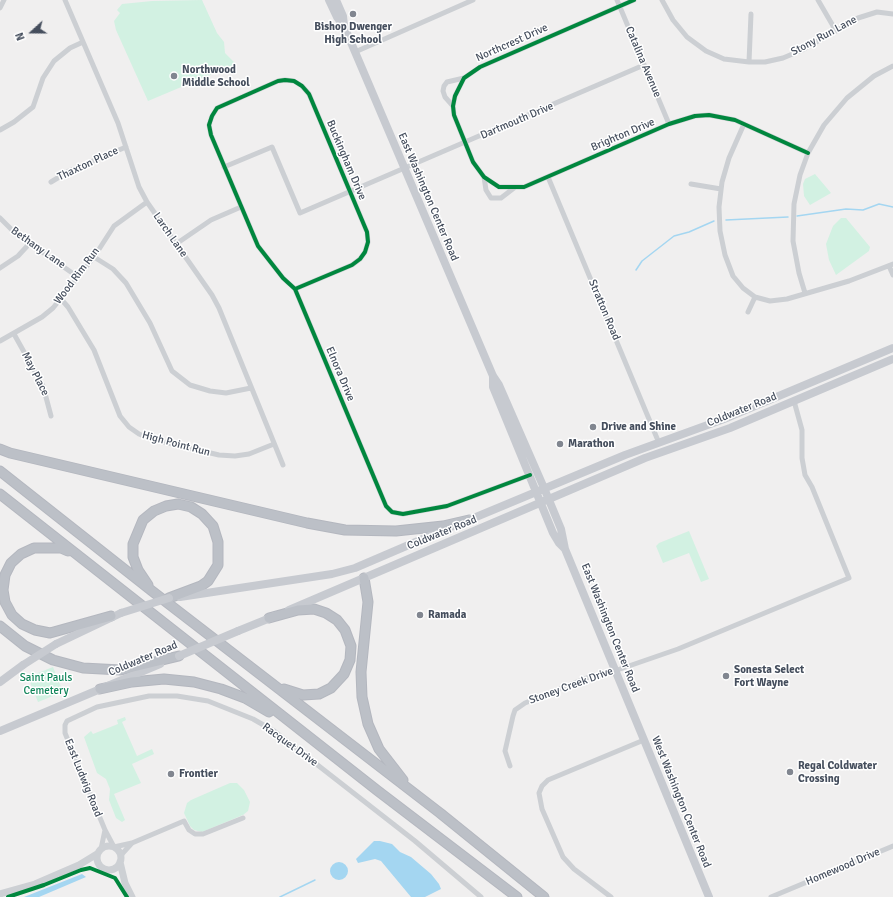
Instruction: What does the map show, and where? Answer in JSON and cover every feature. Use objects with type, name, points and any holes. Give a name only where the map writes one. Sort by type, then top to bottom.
[{"type":"highway","points":[[0,449],[10,453],[307,523],[346,530],[396,531],[443,526],[469,520]]},
{"type":"highway","points":[[0,471],[152,591],[268,679],[420,798],[544,897]]},
{"type":"highway","points":[[0,494],[295,726],[518,897]]},
{"type":"highway","points":[[152,591],[138,570],[133,557],[133,544],[143,520],[154,511],[166,506],[178,504],[191,507],[202,514],[213,526],[218,542],[218,565],[214,573],[201,586],[191,593],[169,598]]},
{"type":"highway","points":[[81,558],[61,548],[47,546],[34,548],[21,554],[11,563],[5,575],[2,590],[5,602],[12,615],[22,624],[35,630],[50,632],[111,616]]},
{"type":"highway","points":[[364,578],[368,602],[361,672],[362,697],[368,724],[379,749],[398,775],[420,798]]},
{"type":"highway","points":[[268,679],[285,689],[302,695],[319,694],[331,688],[344,674],[350,660],[351,646],[345,630],[337,620],[326,612],[314,609],[298,610],[269,618]]},
{"type":"highway","points":[[0,626],[25,646],[53,660],[84,668],[121,670],[179,656]]},
{"type":"highway","points":[[100,689],[132,682],[164,679],[194,682],[221,688],[245,698],[295,726]]},
{"type":"main road","name":"East Washington Center Road","points":[[329,0],[337,18],[344,26]]},
{"type":"main road","name":"East Washington Center Road","points":[[336,0],[343,16],[344,26],[493,376],[499,385],[545,502],[561,529],[565,549],[634,716]]},
{"type":"main road","name":"Coldwater Road","points":[[191,593],[332,574],[355,568],[540,490],[697,429],[893,348]]},
{"type":"main road","name":"Coldwater Road","points":[[0,731],[625,467],[756,417],[892,358]]},
{"type":"main road","points":[[829,385],[830,382],[848,371],[852,365]]},
{"type":"main road","points":[[794,401],[800,393],[821,383],[835,373]]},
{"type":"main road","name":"East Washington Center Road","points":[[493,376],[493,387],[530,475],[540,490]]},
{"type":"main road","points":[[756,417],[758,413],[772,403],[785,397],[790,391]]},
{"type":"main road","points":[[663,452],[666,448],[694,433],[697,429]]},
{"type":"main road","points":[[625,467],[643,454],[653,450],[659,443]]},
{"type":"main road","points":[[0,682],[56,644],[111,616],[169,598]]},
{"type":"main road","name":"West Washington Center Road","points":[[634,716],[709,897]]},
{"type":"main road","points":[[0,894],[35,884],[79,865],[106,846],[114,848],[119,852],[125,883],[132,897]]},
{"type":"main road","points":[[99,852],[97,861],[104,868],[116,867],[120,860]]},
{"type":"main road","points":[[79,865],[90,864],[104,868],[118,875],[125,883]]},
{"type":"street","points":[[0,8],[4,0]]},
{"type":"street","name":"Larch Lane","points":[[65,0],[118,123],[139,187],[147,202],[219,308],[282,465]]},
{"type":"street","points":[[355,52],[473,0]]},
{"type":"street","name":"Catalina Avenue","points":[[617,0],[669,124]]},
{"type":"street","name":"Northcrest Drive","points":[[453,106],[455,96],[464,78],[480,67],[634,0]]},
{"type":"street","name":"Stony Run Lane","points":[[662,0],[673,20],[687,37],[706,51],[724,59],[749,62],[765,62],[783,58],[858,18],[877,12],[893,14]]},
{"type":"street","points":[[818,0],[836,31]]},
{"type":"street","points":[[749,62],[751,14]]},
{"type":"street","points":[[0,130],[14,122],[33,107],[43,78],[54,61],[70,48],[83,42]]},
{"type":"street","name":"Dartmouth Drive","points":[[224,167],[272,147],[300,213],[405,170],[644,65]]},
{"type":"street","points":[[805,293],[799,273],[793,241],[794,204],[800,175],[808,152],[824,125],[847,98],[874,76],[893,66]]},
{"type":"street","points":[[464,78],[447,82],[443,91],[445,97],[453,106],[457,125],[465,143]]},
{"type":"street","name":"Buckingham Drive","points":[[212,116],[217,108],[225,103],[285,80],[294,81],[302,86],[309,94],[367,232],[368,242],[365,252],[360,259],[352,265],[295,289]]},
{"type":"street","name":"Elnora Drive","points":[[212,116],[209,125],[211,135],[258,246],[283,278],[295,289],[386,506],[392,512],[403,514],[456,504],[530,475]]},
{"type":"street","name":"Brighton Drive","points":[[465,143],[473,162],[484,177],[499,187],[514,188],[524,187],[669,124],[695,116],[722,116],[808,152]]},
{"type":"street","points":[[744,124],[729,158],[721,189],[719,207],[720,232],[725,255],[733,276],[743,288],[755,298],[770,301],[787,299],[849,281],[891,265],[893,275]]},
{"type":"street","name":"Thaxton Place","points":[[51,182],[69,171],[126,147]]},
{"type":"street","name":"Brighton Drive","points":[[484,177],[486,190],[491,198],[501,198],[514,188]]},
{"type":"street","name":"Stratton Road","points":[[548,177],[659,443]]},
{"type":"street","points":[[691,184],[721,189]]},
{"type":"street","name":"Wood Rim Run","points":[[0,341],[42,317],[61,299],[94,257],[114,226],[147,202]]},
{"type":"street","points":[[176,244],[211,220],[241,207]]},
{"type":"street","name":"Bethany Lane","points":[[0,218],[10,228],[78,277]]},
{"type":"street","points":[[0,268],[18,256],[30,243]]},
{"type":"street","points":[[94,257],[113,269],[126,283],[150,323],[172,371],[190,385],[210,391],[226,393],[251,388]]},
{"type":"street","points":[[748,312],[755,298]]},
{"type":"street","name":"High Point Run","points":[[61,299],[68,307],[94,350],[120,416],[129,427],[139,434],[151,439],[219,455],[236,456],[249,454],[274,444]]},
{"type":"street","name":"May Place","points":[[14,334],[43,386],[51,416]]},
{"type":"street","name":"Stoney Creek Drive","points":[[510,766],[505,751],[515,710],[525,703],[594,676],[597,677],[678,649],[849,578],[812,487],[805,476],[802,458],[802,430],[794,401]]},
{"type":"street","name":"Racquet Drive","points":[[65,725],[70,718],[97,707],[149,696],[177,696],[208,701],[230,708],[274,731],[415,841],[481,897]]},
{"type":"street","name":"East Ludwig Road","points":[[65,725],[65,733],[105,830],[114,848]]},
{"type":"street","points":[[612,897],[574,869],[563,857],[542,809],[539,793],[542,786],[548,780],[644,740]]},
{"type":"street","points":[[114,848],[132,843],[184,821],[189,830],[195,834],[203,834],[242,818]]},
{"type":"street","name":"East Ludwig Road","points":[[99,852],[103,844],[105,830]]},
{"type":"street","points":[[120,860],[122,854],[132,843]]},
{"type":"street","name":"Homewood Drive","points":[[771,897],[893,846]]},
{"type":"green space","points":[[202,0],[217,33],[224,42],[225,53],[236,64],[148,101],[116,30],[114,21],[120,13],[117,10],[122,4],[152,1]]},
{"type":"green space","points":[[815,174],[831,193],[810,205],[804,196],[803,184],[805,179]]},
{"type":"green space","points":[[841,218],[846,218],[870,247],[869,251],[836,275],[829,260],[826,244],[833,226]]},
{"type":"green space","points":[[689,531],[709,579],[701,582],[689,553],[663,563],[656,546],[659,543]]},
{"type":"green space","name":"Saint Pauls Cemetery","points":[[53,667],[63,692],[38,702],[28,677]]},
{"type":"green space","points":[[125,717],[126,720],[122,722],[137,756],[152,749],[154,754],[132,764],[141,783],[114,794],[125,820],[122,822],[116,818],[109,800],[110,789],[106,779],[97,773],[84,737],[91,731],[93,734],[118,724],[117,720]]},
{"type":"green space","points":[[230,783],[237,783],[244,790],[250,802],[248,811],[243,815],[202,832],[194,830],[190,826],[184,813],[187,803]]},
{"type":"water","points":[[374,841],[392,844],[400,852],[411,857],[431,874],[441,889],[425,897],[411,897],[381,861],[375,859],[358,863],[356,859]]},
{"type":"water","points":[[339,862],[345,865],[348,871],[345,877],[339,880],[333,877],[330,871],[333,865]]},
{"type":"water","points":[[82,874],[86,877],[39,897],[24,897]]},
{"type":"waterway","points":[[797,216],[846,209],[863,210],[879,204],[893,207]]},
{"type":"waterway","points":[[726,220],[788,217]]},
{"type":"waterway","points":[[636,270],[642,261],[674,236],[689,232],[714,221]]},
{"type":"waterway","points":[[280,897],[315,880]]},
{"type":"cycle path","points":[[634,0],[480,67],[464,78],[455,96],[453,106],[454,115],[473,162],[484,177],[499,187],[524,187],[669,124],[695,116],[709,115],[735,120],[808,153]]},
{"type":"cycle path","points":[[295,289],[352,265],[360,259],[365,252],[368,242],[367,232],[309,94],[302,86],[294,81],[285,80],[278,81],[217,108],[209,125],[211,135],[258,246],[283,278],[295,289],[386,506],[392,512],[403,514],[447,506],[530,475]]},
{"type":"cycle path","points":[[8,897],[90,868],[115,878],[127,897]]},
{"type":"place","name":"Bishop Dwenger High School","points":[[353,14]]},
{"type":"place","name":"Northwood Middle School","points":[[174,76]]},
{"type":"place","name":"Drive and Shine","points":[[593,427]]},
{"type":"place","name":"Marathon","points":[[560,444]]},
{"type":"place","name":"Ramada","points":[[420,615]]},
{"type":"place","name":"Sonesta Select Fort Wayne","points":[[726,676]]},
{"type":"place","name":"Regal Coldwater Crossing","points":[[790,772]]},
{"type":"place","name":"Frontier","points":[[171,774]]}]
